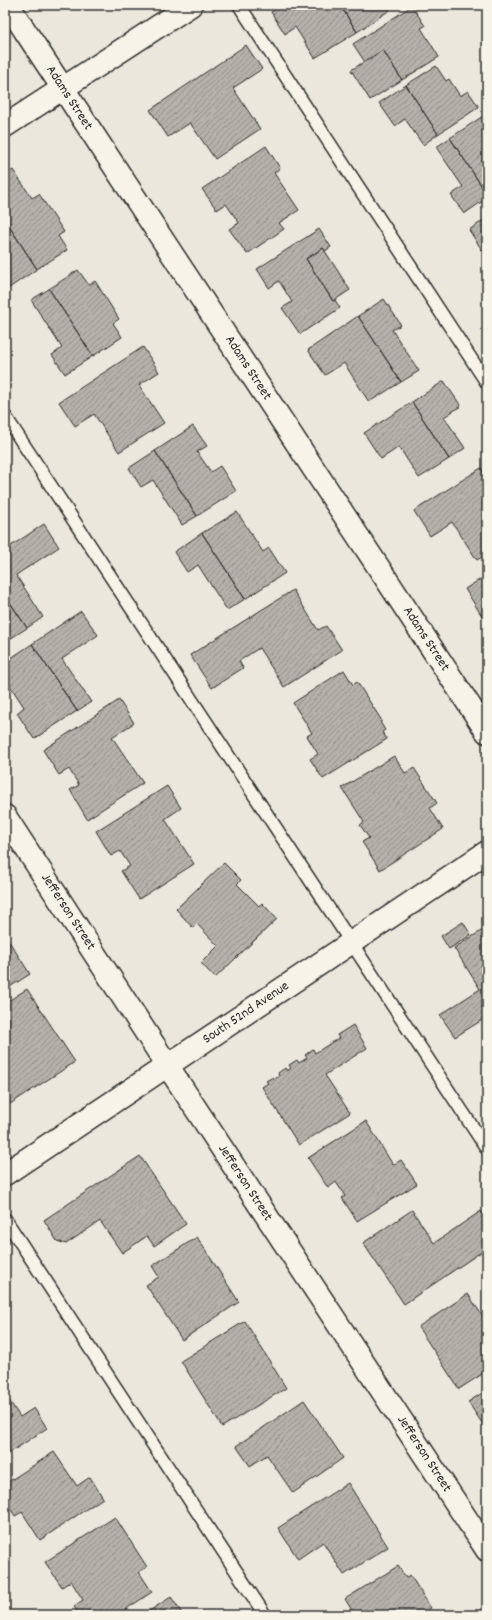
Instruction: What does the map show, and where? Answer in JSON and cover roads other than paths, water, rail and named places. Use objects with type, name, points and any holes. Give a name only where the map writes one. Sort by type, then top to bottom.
[{"type":"street","name":"Adams Street","points":[[8,5],[487,732]]},
{"type":"street","points":[[5,126],[191,5]]},
{"type":"street","name":"Jefferson Street","points":[[5,816],[167,1065],[487,1550]]},
{"type":"street","name":"South 52nd Avenue","points":[[5,1174],[487,852]]},
{"type":"lane","points":[[239,5],[487,383]]},
{"type":"lane","points":[[5,416],[487,1149]]},
{"type":"lane","points":[[5,1219],[265,1615]]}]
